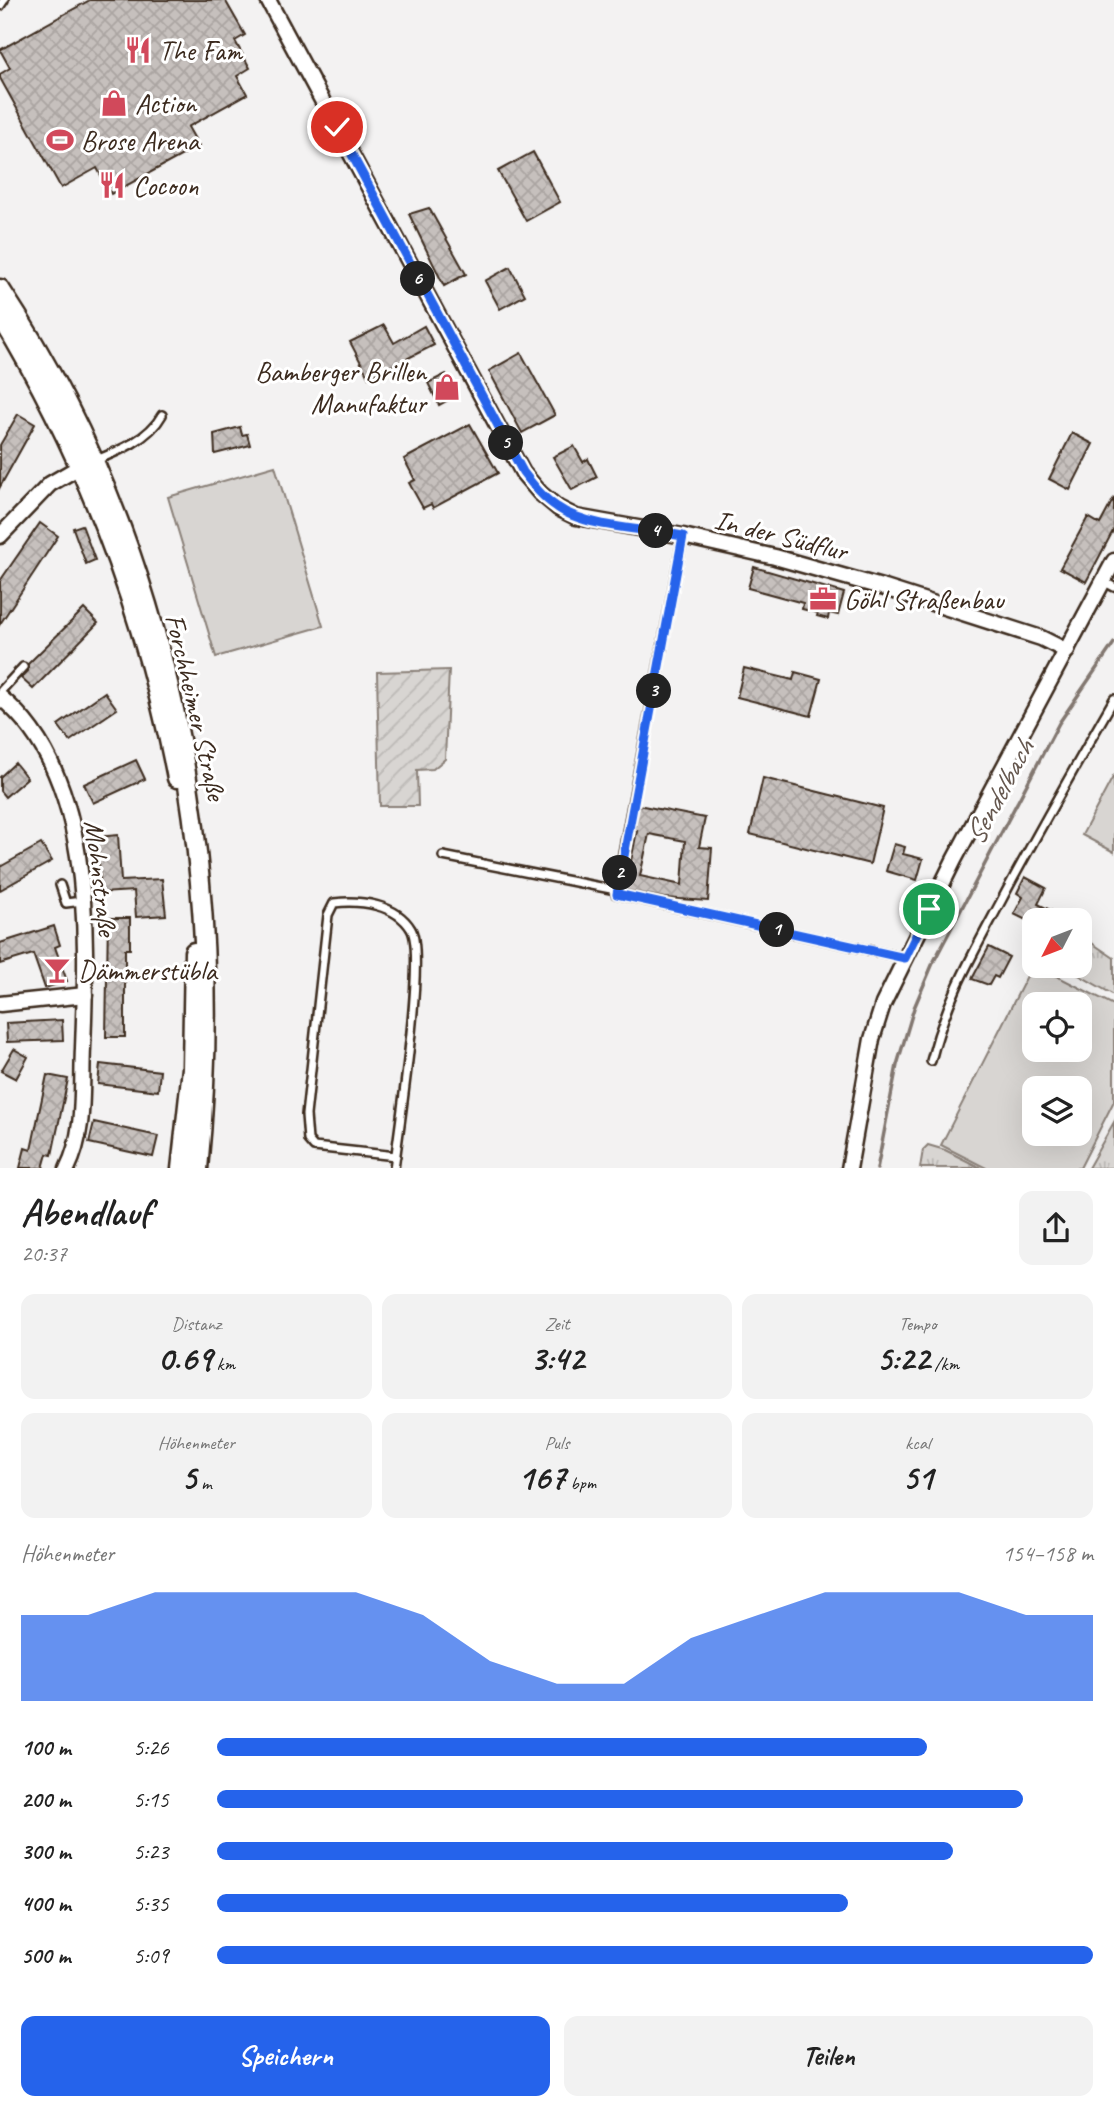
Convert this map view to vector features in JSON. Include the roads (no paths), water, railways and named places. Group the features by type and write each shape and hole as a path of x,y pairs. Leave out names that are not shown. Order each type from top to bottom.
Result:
{"street":[{"name":"In der Südflur","path":"268,0 523,472 558,508 576,517 683,536 885,588 1041,638 1067,651"},
{"name":"Forchheimer Straße","path":"0,289 50,374 86,463 128,589 163,713 180,796 191,901 194,981 192,1068 181,1168"},
{"name":"Forchheimer Straße","path":"0,315 86,463 126,543 153,627 174,706 191,794 202,887 207,1067 198,1168"},
{"path":"0,536 50,484 86,463"},
{"path":"849,1168 872,1039 883,1003 1067,651 1109,584 1114,561"},
{"name":"Mohnstraße","path":"0,695 27,723 44,748 57,776 69,814 82,901 85,995 82,1118 67,1168"},
{"path":"0,1004 85,995"}],"lane":[{"path":"0,6 4,0"},
{"path":"86,463 144,436 156,426 162,415"},
{"path":"683,536 617,894 905,958"},
{"path":"0,695 23,667"},
{"path":"930,1061 942,1015 958,982 1035,837 1114,699"},
{"path":"443,856 617,890"},
{"path":"60,885 66,903 82,901"},
{"path":"394,1168 396,1156 417,947 412,931 402,916 384,907 347,902 334,904 326,927 306,1115 308,1140 314,1147 396,1156"}],"waterway":[{"name":"Sendelbach","path":"877,1168 897,1065 914,1008 933,963 1059,723 1114,643"}],"place":[{"name":"The Fam","path":"138,50"},
{"name":"Action","path":"114,103"},
{"name":"Brose Arena","path":"60,140"},
{"name":"Cocoon","path":"112,185"},
{"name":"Bamberger Brillen Manufaktur","path":"447,387"},
{"name":"Göhl Straßenbau","path":"823,599"},
{"name":"Dämmerstübla","path":"57,970"}]}
